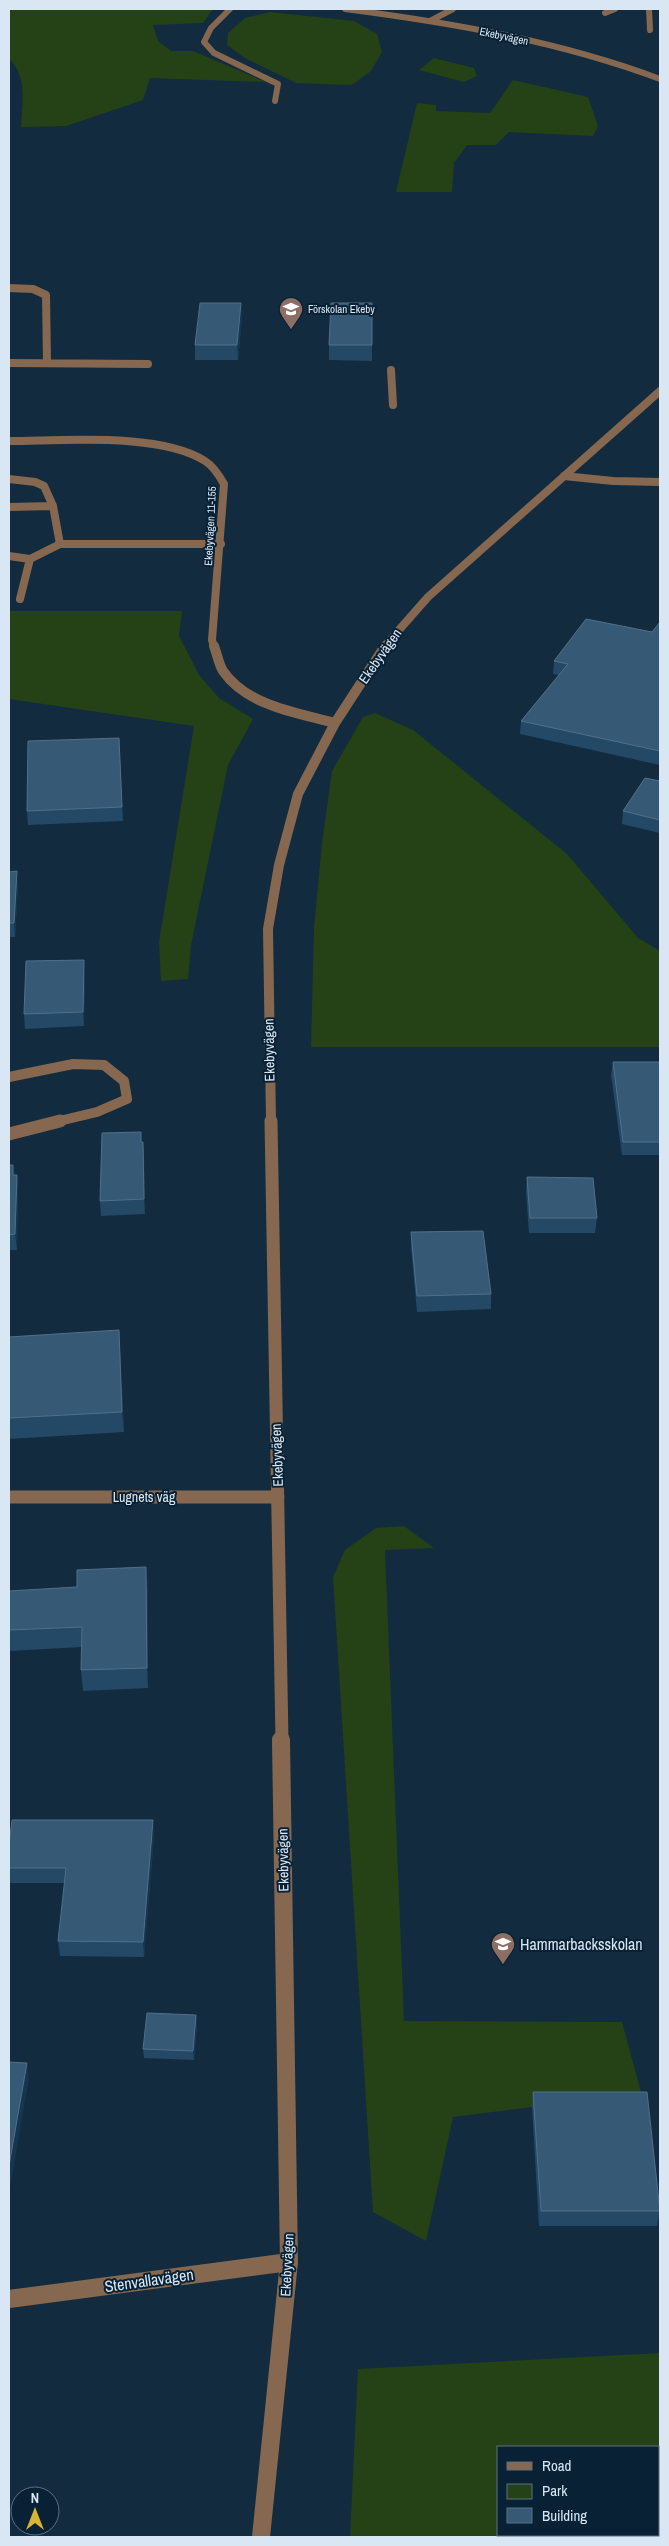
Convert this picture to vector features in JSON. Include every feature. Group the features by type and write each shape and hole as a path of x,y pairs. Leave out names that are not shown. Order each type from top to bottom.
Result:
{"street":[{"path":"230,9 212,28 204,42 214,53 278,84 275,101"},
{"name":"Ekebyvägen","path":"344,9 430,21 592,57 660,79"},
{"path":"430,21 453,9"},
{"path":"605,13 615,9"},
{"path":"649,9 650,30"},
{"path":"9,288 41,290 46,295 47,363"},
{"path":"9,363 148,364"},
{"path":"391,370 393,405"},
{"name":"Ekebyvägen","path":"261,2537 289,2262 268,929 279,865 298,794 335,723 390,639 428,596 660,391"},
{"name":"Ekebyvägen 11-155","path":"9,441 133,442 174,450 203,460 216,471 224,484 221,544 212,640 223,671 245,693 277,707 335,723"},
{"path":"564,476 614,481 660,482"},
{"path":"9,479 35,482 44,486 53,506 60,544"},
{"path":"9,508 53,506"},
{"path":"9,556 30,559 60,544 221,544"},
{"path":"20,599 30,559"},
{"path":"9,1077 73,1064 104,1065 124,1081 127,1099 97,1112 9,1134"},
{"name":"Lugnets väg","path":"9,1497 278,1497"},
{"name":"Stenvallavägen","path":"9,2299 289,2262"}],"green space":[{"path":"9,9 213,9 203,23 153,25 158,41 171,51 193,51 266,82 150,78 143,100 66,126 21,127 23,99 21,82 19,73 9,59"},
{"path":"270,12 354,21 377,34 382,52 371,71 352,85 296,83 245,58 227,45 228,33 245,18"},
{"path":"434,58 474,68 477,76 464,82 419,70"},
{"path":"513,80 588,97 598,126 593,136 509,132 496,145 467,145 454,163 452,192 396,192 417,103 436,105 436,111 490,113"},
{"path":"9,611 182,611 179,636 199,675 219,698 253,719 228,765 191,945 188,979 161,981 159,942 194,726 9,699"},
{"path":"375,713 413,730 567,854 638,938 660,951 660,1047 311,1047 314,928 322,843 332,771 363,717"},
{"path":"404,1526 434,1548 385,1550 404,2021 622,2022 645,2107 532,2107 453,2117 426,2241 373,2212 333,1577 345,1550 376,1528"},
{"path":"660,2353 660,2537 350,2537 358,2369"}],"building":[{"path":"200,303 241,303 237,345 195,345"},
{"path":"331,303 372,303 372,345 329,345"},
{"path":"586,619 652,632 660,622 660,751 521,721 568,664 554,661"},
{"path":"119,738 122,807 27,811 28,741"},
{"path":"645,778 660,781 660,820 623,811"},
{"path":"17,871 14,923 9,923 9,872"},
{"path":"84,960 83,1012 24,1014 26,961"},
{"path":"613,1062 659,1062 660,1142 623,1142"},
{"path":"141,1132 141,1142 143,1142 144,1199 100,1201 102,1133"},
{"path":"9,1165 13,1165 13,1175 17,1175 15,1234 9,1235"},
{"path":"527,1177 593,1178 597,1218 530,1218"},
{"path":"483,1231 491,1294 417,1296 411,1232"},
{"path":"119,1330 122,1412 9,1418 9,1337"},
{"path":"146,1567 147,1668 81,1670 82,1627 9,1630 9,1591 77,1587 77,1570"},
{"path":"12,1820 153,1820 143,1942 58,1941 66,1868 9,1868"},
{"path":"147,2013 196,2015 193,2051 143,2049"},
{"path":"9,2062 27,2063 9,2166"},
{"path":"533,2092 647,2092 660,2211 541,2211"}],"place":[{"name":"Förskolan Ekeby","path":"291,330"},
{"name":"Hammarbacksskolan","path":"503,1965"}]}
